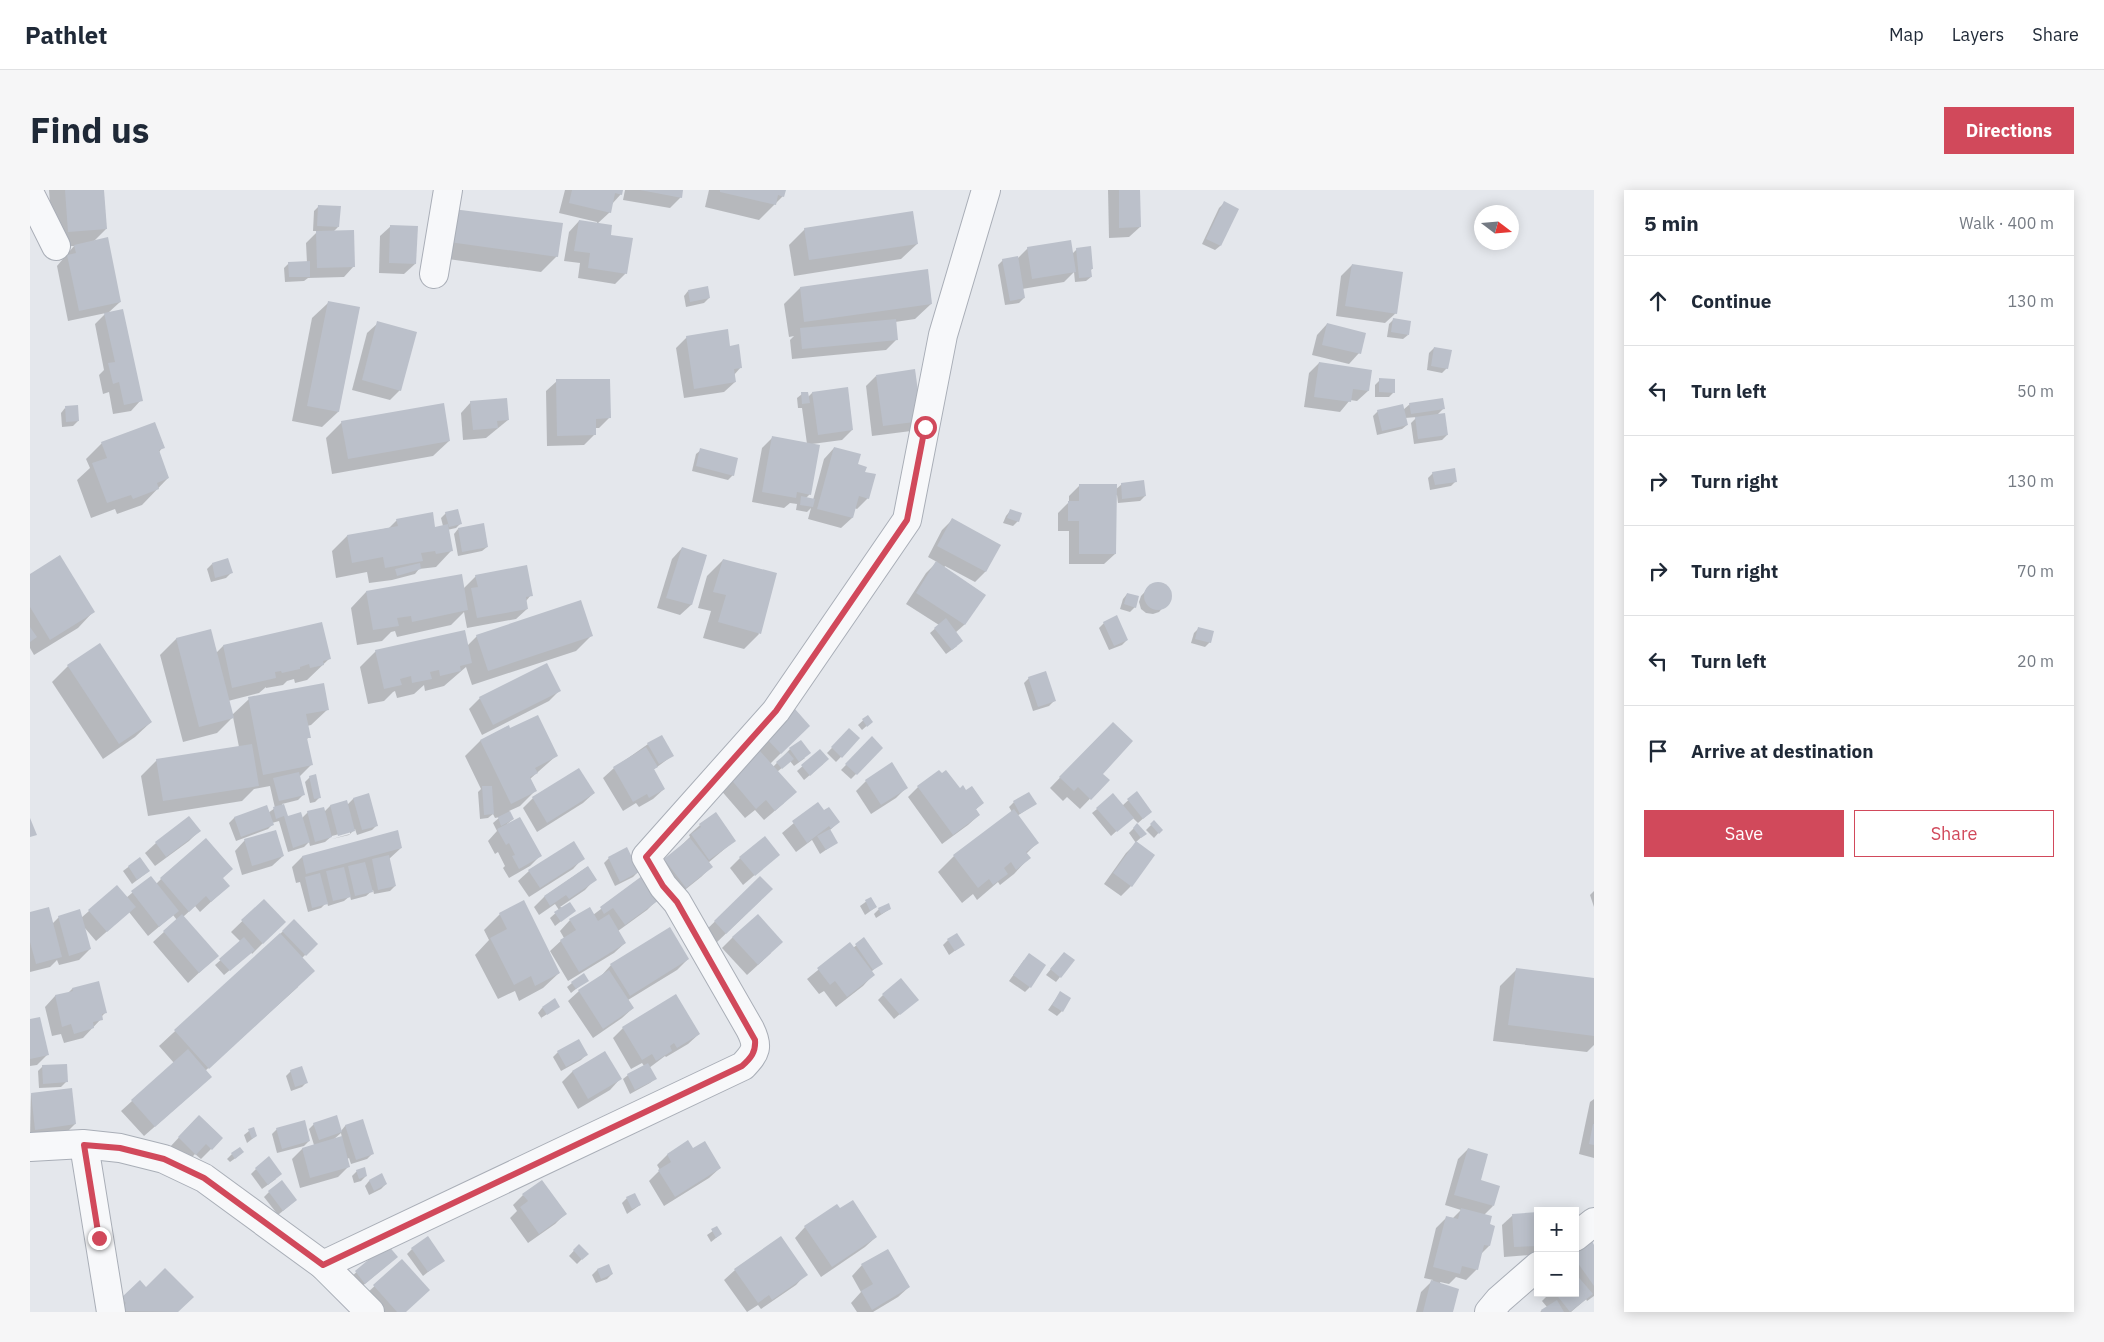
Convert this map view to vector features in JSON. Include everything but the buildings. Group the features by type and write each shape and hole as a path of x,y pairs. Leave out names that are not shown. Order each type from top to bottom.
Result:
{"street":[{"path":"434,274 448,190"},
{"path":"323,1265 742,1066 751,1057 756,1048 750,1029 677,902 663,886 646,857 776,711 907,520 944,335 986,190"},
{"path":"30,194 56,246"},
{"path":"84,1145 110,1312"},
{"path":"30,1147 84,1145 120,1148 164,1159 204,1178 323,1265 370,1312"},
{"path":"1579,1234 1594,1222"},
{"path":"1490,1312 1499,1300 1534,1269"}],"route":[{"path":"99,1238 84,1145 120,1148 164,1159 204,1178 323,1265 742,1066 751,1057 756,1048 750,1029 677,902 663,886 646,857 776,711 907,520 925,427"}]}
